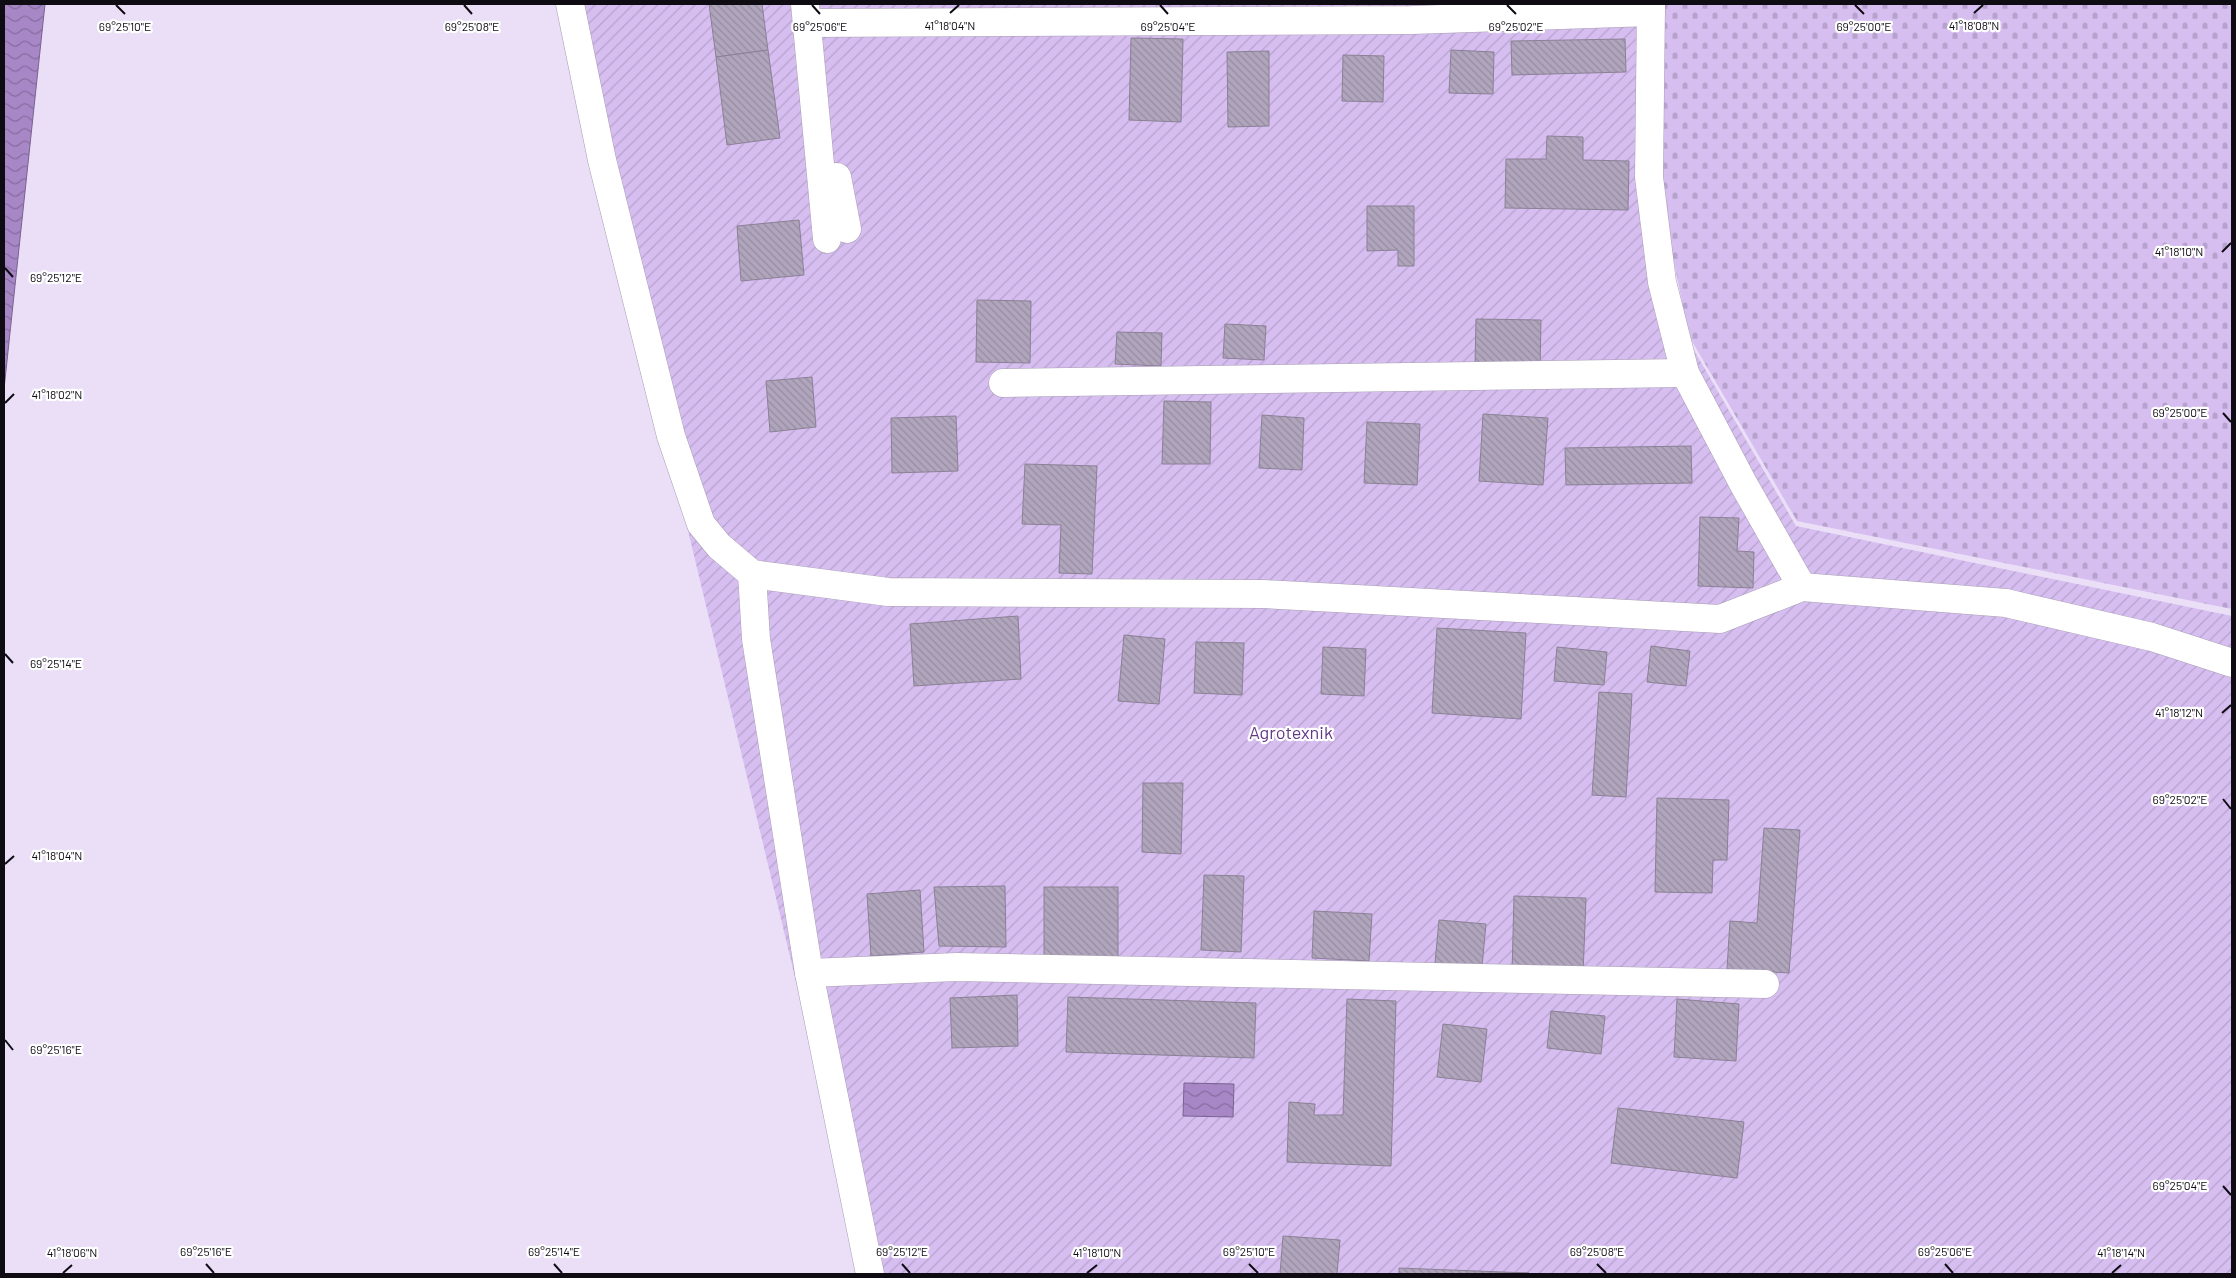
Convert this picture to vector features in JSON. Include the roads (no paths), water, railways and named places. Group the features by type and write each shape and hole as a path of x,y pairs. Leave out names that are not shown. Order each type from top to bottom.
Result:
{"street":[{"path":"570,4 602,160 671,436 684,480 701,524 719,546 752,574 888,592 1263,594 1720,619 1802,587 2006,603 2152,637 2232,663"},
{"path":"837,234 806,13 1412,20 1651,8 1649,177 1662,282 1685,373 1744,485 1802,587"},
{"path":"1003,383 1685,373"},
{"path":"752,574 756,639 809,973 870,1274"},
{"path":"809,973 958,967 1765,984"}],"water":[{"path":"4,4 45,4 4,389"},
{"path":"1184,1083 1234,1084 1233,1117 1183,1116"}],"park label":[{"name":"Agrotexnik","path":"1291,732"}]}
